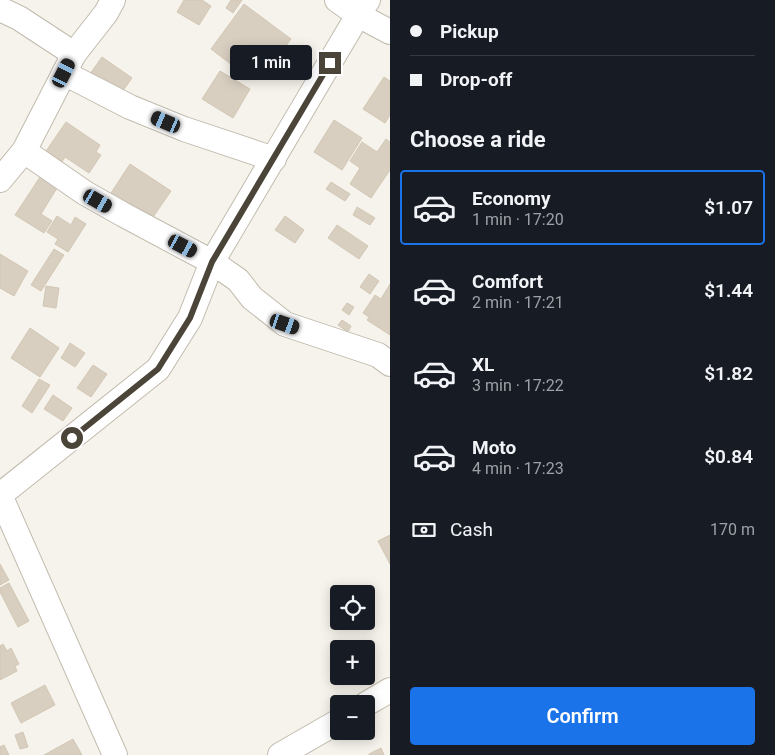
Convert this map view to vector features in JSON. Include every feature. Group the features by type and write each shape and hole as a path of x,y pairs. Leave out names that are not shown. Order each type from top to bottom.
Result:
{"street":[{"path":"0,180 24,151 69,64 106,13 113,0"},
{"path":"338,0 363,7 390,32"},
{"path":"115,755 0,495 158,369 190,318 212,262 363,7"},
{"path":"0,9 18,18 69,64 130,107 184,129 274,159"},
{"path":"24,151 93,198 212,262 238,280 252,298 285,324 378,355 390,364"},
{"path":"375,699 390,690"},
{"path":"280,755 330,726"}],"building":[{"path":"184,0 202,0 211,6 199,25 177,12"},
{"path":"231,0 242,0 233,13 226,8"},
{"path":"244,4 291,39 275,60 254,44 236,68 211,49"},
{"path":"102,57 132,78 117,99 87,78"},
{"path":"220,71 250,89 233,118 202,99"},
{"path":"384,77 390,81 390,115 385,123 363,109"},
{"path":"334,120 362,138 342,170 314,152"},
{"path":"66,122 100,145 96,152 101,155 89,173 65,157 58,168 42,157"},
{"path":"386,139 390,142 390,170 371,198 350,184 360,168 350,161 362,142 377,152"},
{"path":"130,164 171,191 149,223 109,196"},
{"path":"40,177 57,188 41,214 52,221 44,233 15,215"},
{"path":"331,182 350,194 345,201 326,189"},
{"path":"357,207 375,218 370,225 353,215"},
{"path":"57,216 71,225 75,217 86,224 68,252 55,244 58,239 47,232"},
{"path":"285,216 304,230 295,243 275,230"},
{"path":"337,225 368,246 359,259 328,238"},
{"path":"54,249 64,255 41,291 31,285"},
{"path":"0,254 28,271 14,296 0,288"},
{"path":"369,274 379,281 370,294 360,287"},
{"path":"390,284 390,335 367,320 369,317 363,313 375,295 381,299"},
{"path":"46,286 59,288 56,308 43,306"},
{"path":"347,303 354,307 349,315 342,310"},
{"path":"342,320 351,326 348,332 338,325"},
{"path":"30,328 59,348 40,377 11,358"},
{"path":"70,343 85,353 75,367 61,358"},
{"path":"93,365 107,374 91,397 77,388"},
{"path":"39,379 50,385 32,413 22,406"},
{"path":"53,395 72,408 63,421 44,409"},
{"path":"390,535 390,564 378,541"},
{"path":"0,564 9,580 0,585"},
{"path":"9,583 29,621 18,627 0,592 0,588"},
{"path":"3,644 7,651 11,648 19,664 15,666 17,671 0,680 0,646"},
{"path":"45,685 55,705 21,723 11,703"},
{"path":"23,732 28,747 20,749 15,735"},
{"path":"73,739 82,755 44,755"},
{"path":"4,745 9,755 0,755 0,747"},
{"path":"381,748 384,755 369,755 369,754"}],"route":[{"path":"72,438 158,369 190,318 212,262 330,63"}]}
